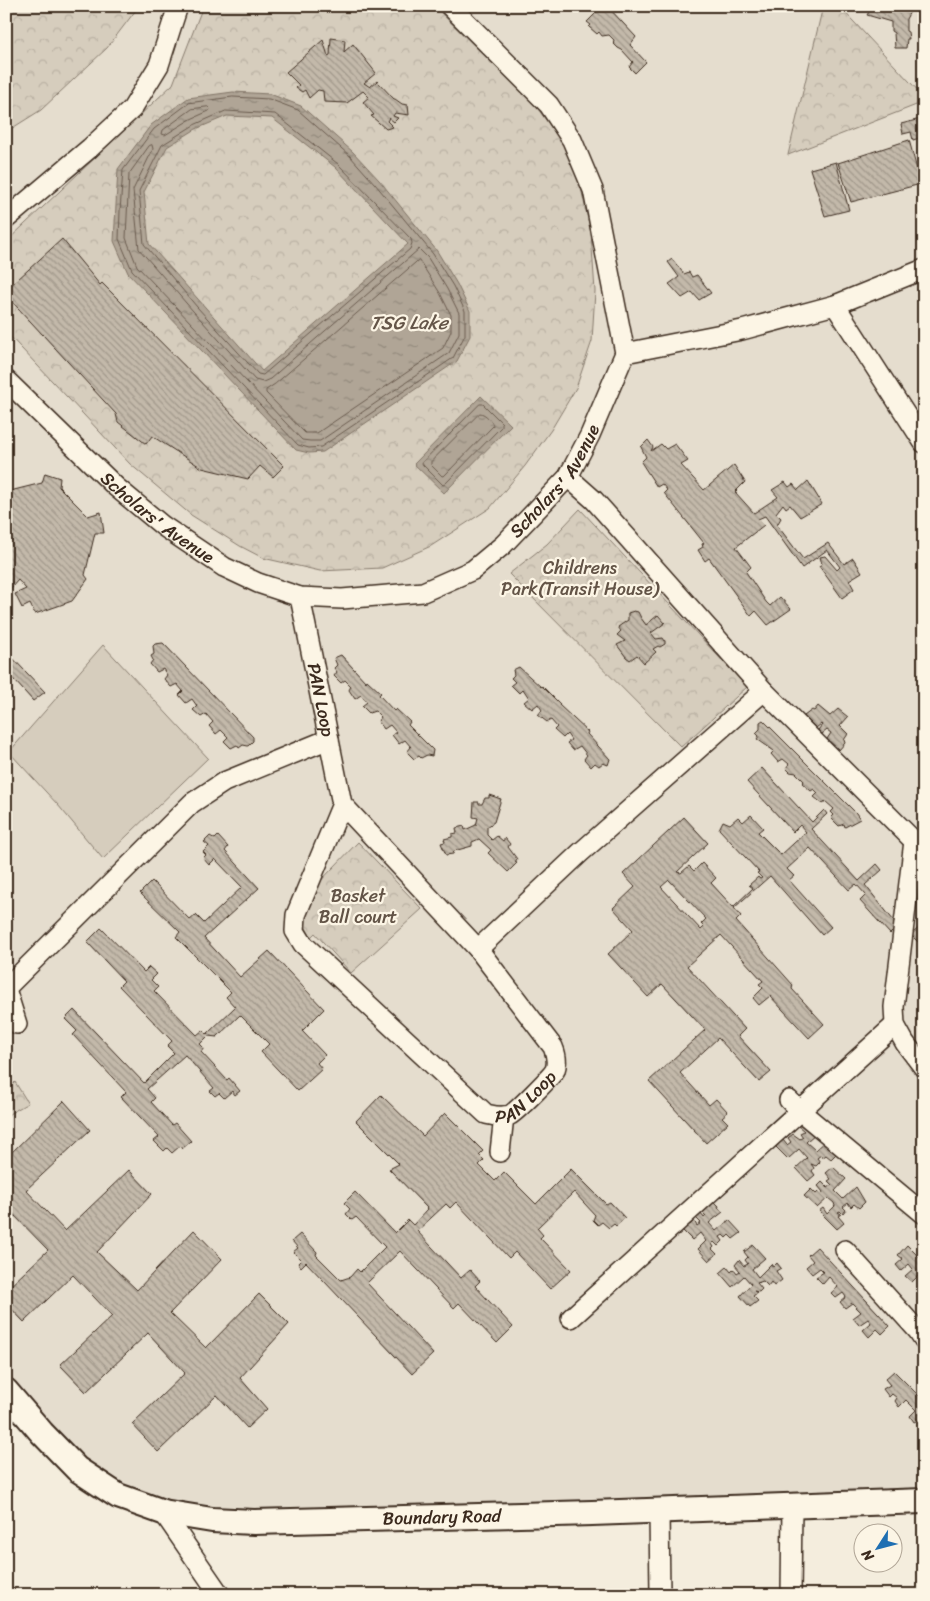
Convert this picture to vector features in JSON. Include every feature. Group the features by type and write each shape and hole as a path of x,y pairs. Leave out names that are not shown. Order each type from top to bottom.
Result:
{"main road":[{"name":"Boundary Road","path":"6,1391 42,1433 77,1469 118,1496 163,1512 212,1520 254,1522 659,1511 924,1501"}],"street":[{"path":"6,219 90,148 132,109 143,94 159,65 178,6"},
{"path":"450,6 549,105 572,140 593,190 625,353 742,330 835,305 924,269"},
{"path":"835,305 924,443"},
{"name":"Scholars' Avenue","path":"6,380 116,487 163,526 224,567 258,583 300,597 342,599 423,592 473,570 503,545 568,477 590,435 625,353"},
{"path":"568,477 594,500 764,691 919,845 894,1007 895,1025 905,1043 924,1068"},
{"name":"PAN Loop","path":"300,597 342,804 478,949 553,1046 557,1057 555,1069 549,1078 511,1115 499,1117 486,1114 303,944 295,931 296,914 342,804"},
{"path":"478,949 580,853 764,691"},
{"path":"17,1024 6,988 192,803 224,782 329,739"},
{"path":"571,1318 795,1106 895,1025"},
{"path":"795,1106 924,1214"},
{"path":"500,1152 504,1116"},
{"path":"845,1250 924,1340"},
{"path":"792,1506 792,1595"},
{"path":"659,1511 660,1595"},
{"path":"163,1512 220,1595"}],"shaded area":[{"path":"6,6 924,6 924,1491 238,1516 153,1499 118,1486 80,1459 6,1377"}],"green space":[{"path":"11,6 139,6 107,48 41,110 6,132 6,10"},
{"path":"203,6 434,6 536,106 566,148 581,188 591,233 595,291 592,341 576,388 551,430 525,466 490,508 431,546 382,568 320,571 263,558 240,546 191,515 130,464 6,332 6,242 173,84"},
{"path":"823,6 839,6 924,97 924,102 788,155"},
{"name":"Childrens Park(Transit House)","path":"580,509 747,687 681,747 509,574 547,544"},
{"path":"103,645 208,758 103,859 58,805 9,752"},
{"name":"Basket Ball court","path":"358,842 422,909 351,973 315,933 311,937 301,919 309,893"},
{"path":"15,1082 28,1103 9,1114 6,1121 6,1091"}],"water":[{"name":"TSG Lake","path":"233,92 270,94 301,106 353,152 379,180 437,251 457,284 470,311 470,336 457,361 323,452 309,453 296,450 128,273 114,241 118,169 151,125 188,98","holes":["227,116 272,118 335,167 408,244 262,371 149,244 144,192 167,147 196,129"]},
{"path":"481,396 511,425 444,493 414,464"}],"building":[{"path":"863,6 913,6 906,19 906,31 908,32 909,39 907,39 906,48 895,48 891,22 867,15 870,10 862,8"},
{"path":"601,8 604,12 609,8 636,37 630,45 646,62 635,73 629,67 633,62 613,43 614,40 609,35 602,36 599,32 597,34 589,27 591,25 587,22"},
{"path":"331,38 345,40 344,52 353,44 376,73 364,83 370,87 377,81 394,99 408,105 409,115 395,113 393,116 398,118 394,122 389,118 387,121 393,127 386,129 371,116 374,115 363,102 369,97 363,91 347,103 324,102 323,91 318,90 309,98 305,90 302,92 296,88 299,85 286,72 323,40 328,56 330,55"},
{"path":"924,118 924,142 923,137 913,140 911,132 903,134 901,124"},
{"path":"909,140 921,184 851,202 838,163"},
{"path":"836,162 849,210 825,216 810,169"},
{"path":"62,239 100,285 102,283 284,466 273,477 260,466 248,479 202,468 152,436 146,444 118,422 116,414 6,295 6,290"},
{"path":"672,259 684,274 689,272 692,277 697,275 711,293 699,300 692,292 682,298 669,284 679,277 668,262"},
{"path":"648,440 653,447 651,451 661,444 666,449 675,444 688,461 681,465 704,490 734,465 745,482 735,492 754,513 778,497 772,490 785,482 789,487 793,484 798,490 808,481 822,504 800,517 790,505 786,508 783,504 776,513 781,518 777,525 803,559 828,543 844,564 853,558 862,572 849,580 854,589 842,598 819,566 822,564 820,557 825,556 837,570 840,567 827,550 802,568 765,516 758,519 764,525 736,547 751,567 746,572 766,602 770,606 780,597 791,609 768,625 756,611 751,616 709,558 705,561 698,550 703,547 702,544 704,543 664,493 667,490 662,484 657,487 641,462 646,457 641,447"},
{"path":"45,473 60,478 59,487 88,516 101,512 104,533 95,533 85,575 88,579 72,601 35,614 30,604 22,608 15,594 26,589 18,580 11,588 6,615 6,492 42,483"},
{"path":"638,612 646,625 658,615 665,623 651,633 656,639 663,638 665,644 653,649 656,652 644,663 637,655 630,660 617,645 625,641 617,635 621,631 618,627 628,620 628,613"},
{"path":"163,643 253,737 253,741 248,746 243,745 239,748 237,745 231,748 224,741 228,737 221,730 216,734 209,726 213,722 206,714 201,717 193,710 197,706 192,699 186,703 179,695 183,691 177,684 171,687 164,679 167,675 163,669 157,672 150,664 153,660 151,656 154,654 153,646"},
{"path":"6,651 45,692 33,701 6,671"},
{"path":"341,655 366,682 367,680 381,693 379,695 394,711 396,709 410,722 408,725 433,750 432,756 427,755 421,758 419,756 414,759 407,752 411,747 405,740 399,744 392,735 396,732 390,725 384,729 378,721 381,717 375,711 369,713 362,706 367,702 361,695 355,699 349,690 351,686 345,680 341,683 334,676 337,672 334,668 337,665 334,658"},
{"path":"519,667 542,686 588,732 587,734 610,759 608,765 603,763 599,766 595,763 591,767 584,759 587,755 580,746 573,750 567,743 571,740 567,734 563,738 554,730 557,727 551,720 547,722 538,715 542,710 538,704 532,709 524,702 529,698 523,689 519,693 511,685 515,682 511,678 514,675 513,670"},
{"path":"818,706 830,716 838,709 848,717 840,726 848,734 844,740 845,743 839,750 827,739 831,733 827,730 822,734 818,730 821,724 816,728 804,716 812,710 814,711"},
{"path":"763,720 860,819 845,827 844,824 839,826 831,818 834,815 831,812 834,809 825,801 823,804 814,797 818,793 814,789 811,791 802,783 804,781 796,773 790,772 786,768 789,764 783,759 778,762 771,754 774,751 757,739 759,736 756,733 760,729 760,722"},
{"path":"762,768 812,822 824,810 827,814 811,829 859,881 877,864 882,870 865,885 898,926 890,934 860,901 866,895 856,884 849,890 810,848 787,869 794,876 789,880 831,927 822,935 770,876 734,908 741,916 736,921 793,985 792,989 824,1024 809,1038 770,996 759,1005 753,998 763,988 759,984 763,981 721,935 687,966 745,1029 738,1036 771,1072 759,1082 718,1038 680,1073 709,1105 716,1099 728,1112 722,1117 728,1123 706,1143 649,1081 705,1030 662,984 648,997 608,954 633,930 613,908 635,887 623,874 684,817 708,843 677,872 681,873 689,866 694,871 702,863 716,878 711,883 733,907 753,888 749,885 758,877 762,878 757,873 759,872 719,829 723,821 730,824 738,817 743,822 751,815 763,828 758,832 781,855 806,832 800,825 793,832 747,782","holes":["669,880 706,919 701,924 704,927 701,930 661,887"]},
{"path":"489,795 501,799 494,822 487,827 487,835 492,840 497,836 503,841 505,838 510,844 508,847 517,859 515,862 517,863 508,872 488,853 491,850 479,839 472,842 472,846 446,855 441,843 445,842 444,839 452,837 452,834 457,833 456,828 464,826 465,830 476,825 478,818 473,817 474,802 482,804 485,798 489,798"},
{"path":"210,836 215,839 218,836 228,847 225,851 259,888 204,938 240,977 269,951 324,1009 302,1031 325,1055 317,1063 322,1069 298,1091 261,1052 269,1044 240,1015 217,1037 208,1036 200,1044 204,1048 201,1052 240,1091 235,1095 232,1091 224,1098 219,1093 215,1096 210,1091 214,1088 185,1055 147,1089 155,1098 151,1102 172,1125 175,1123 191,1141 182,1149 180,1146 172,1153 167,1148 164,1151 154,1141 159,1137 121,1097 126,1092 73,1035 77,1031 65,1019 74,1010 144,1083 174,1053 167,1046 172,1041 119,986 124,981 87,942 101,928 144,972 149,967 157,974 151,980 158,987 154,991 197,1035 203,1030 207,1034 235,1007 226,997 231,992 176,937 180,932 140,893 152,881 190,920 196,915 204,923 242,887 215,859 209,865 203,858 206,855 203,852 209,846 204,842"},
{"path":"924,923 924,948 911,935"},
{"path":"381,1095 423,1136 445,1113 483,1151 479,1155 484,1160 479,1165 495,1181 504,1172 536,1204 571,1169 606,1204 610,1202 625,1218 616,1226 614,1224 609,1228 602,1222 598,1225 593,1220 595,1215 574,1192 537,1228 543,1235 540,1238 571,1270 550,1289 515,1252 509,1258 456,1202 450,1208 446,1204 417,1231 461,1278 470,1270 480,1281 475,1286 513,1327 497,1343 459,1303 454,1308 400,1251 367,1283 433,1354 412,1374 306,1262 301,1267 298,1263 301,1260 293,1252 298,1248 292,1241 300,1234 317,1252 316,1255 341,1280 350,1277 357,1269 360,1272 385,1247 356,1217 352,1220 346,1214 350,1209 344,1203 355,1192 395,1233 408,1220 413,1225 428,1209 389,1169 399,1164 356,1121"},
{"path":"64,1101 90,1130 26,1190 65,1231 129,1170 152,1194 97,1252 137,1290 194,1230 222,1259 170,1313 206,1348 259,1294 289,1324 240,1378 267,1409 247,1428 217,1395 158,1452 132,1424 185,1373 148,1333 86,1392 60,1365 112,1316 73,1275 24,1322 6,1303 6,1290 48,1250 9,1210 6,1213 6,1158"},
{"path":"804,1119 817,1132 806,1142 815,1150 826,1140 837,1153 831,1159 826,1155 822,1158 821,1155 817,1158 820,1162 816,1166 811,1164 815,1175 808,1181 796,1168 807,1158 799,1149 788,1159 776,1147 783,1140 787,1145 791,1142 788,1138 793,1134 800,1139 803,1137 800,1133 804,1131 797,1125"},
{"path":"833,1167 846,1179 835,1191 843,1199 856,1187 865,1202 859,1208 854,1204 851,1207 848,1203 843,1207 846,1210 843,1214 840,1211 838,1212 841,1214 838,1216 844,1223 837,1229 819,1211 823,1208 827,1214 835,1206 834,1203 828,1198 817,1208 804,1196 811,1189 816,1194 819,1191 822,1194 823,1192 818,1186 822,1182 828,1188 832,1185 828,1181 831,1179 826,1173"},
{"path":"710,1198 723,1212 709,1223 716,1231 729,1220 741,1233 733,1239 729,1235 726,1238 723,1235 720,1237 723,1241 718,1246 714,1242 712,1249 717,1254 709,1261 698,1249 706,1241 700,1233 692,1240 678,1226 687,1221 690,1225 694,1221 697,1226 701,1223 696,1218 701,1214 704,1218 706,1216 703,1213 706,1210 701,1206"},
{"path":"753,1245 765,1258 752,1269 758,1277 771,1264 773,1267 777,1263 781,1268 776,1271 782,1280 774,1286 771,1282 768,1286 763,1281 757,1283 762,1289 759,1292 754,1291 757,1293 753,1296 758,1301 750,1307 740,1296 751,1284 744,1276 732,1287 720,1273 727,1267 731,1272 734,1269 737,1273 740,1271 735,1265 739,1260 744,1266 748,1264 745,1260 748,1257 744,1252"},
{"path":"907,1245 924,1262 924,1280 919,1275 912,1282 905,1276 913,1269 909,1264 901,1271 896,1265 903,1259 898,1255"},
{"path":"817,1247 890,1326 882,1334 877,1329 869,1337 863,1330 871,1323 868,1319 859,1325 853,1318 861,1312 852,1303 845,1308 840,1302 846,1297 843,1293 836,1298 831,1293 838,1287 829,1277 823,1284 816,1277 824,1272 820,1268 812,1274 806,1267 813,1261 808,1255"},
{"path":"894,1371 924,1401 924,1431 920,1427 922,1425 918,1420 914,1422 910,1416 916,1410 906,1400 899,1407 895,1401 897,1398 892,1394 889,1397 883,1389 890,1385 885,1379"}]}
